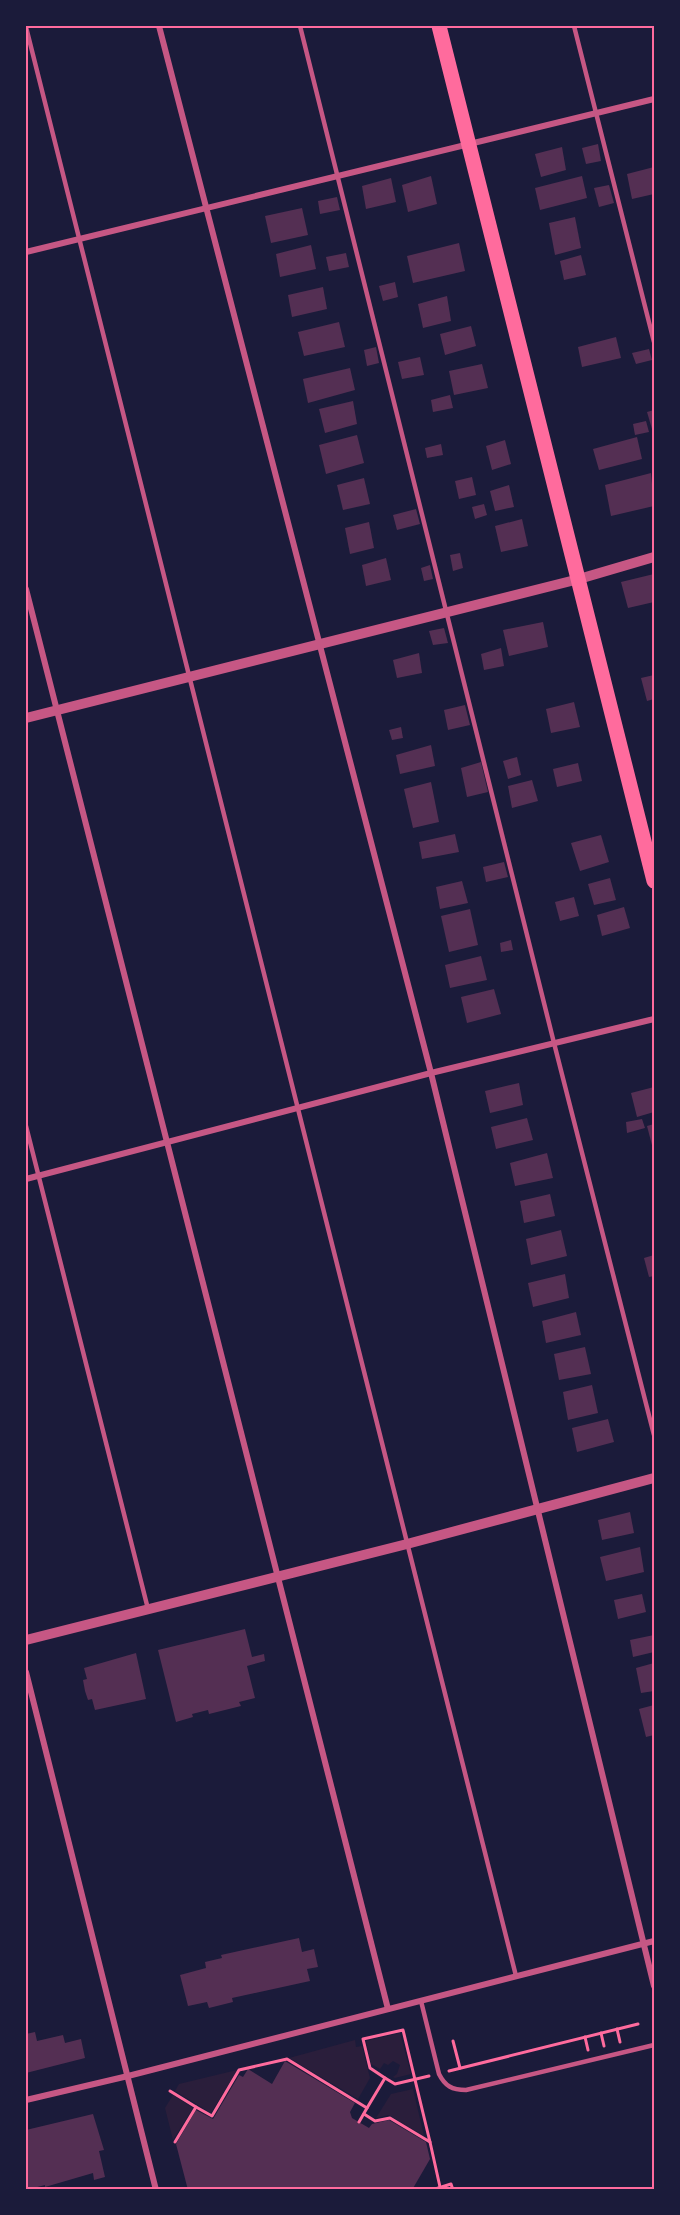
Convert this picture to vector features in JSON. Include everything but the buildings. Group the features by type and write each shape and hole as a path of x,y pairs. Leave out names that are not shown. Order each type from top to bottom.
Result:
{"main road":[{"path":"439,26 654,881"}],"street":[{"path":"159,26 431,1073 654,1986"},
{"path":"26,252 654,99"},
{"path":"26,718 579,579 654,557"},
{"path":"26,589 165,1143 388,2009"},
{"path":"26,1179 431,1073 654,1019"},
{"path":"26,1640 407,1544 654,1478"},
{"path":"26,1672 156,2190"},
{"path":"26,2100 654,1941"}],"lane":[{"path":"300,26 654,1435"},
{"path":"574,26 654,342"},
{"path":"26,27 516,1976"},
{"path":"26,1126 148,1609"},
{"path":"421,2001 439,2074 449,2087 457,2090 466,2091 654,2045"}],"path":[{"path":"440,2187 430,2142 415,2080 403,2030 363,2039 370,2068 395,2084 415,2080 638,2024"},
{"path":"453,2041 460,2068"},
{"path":"170,2091 212,2116 239,2070 287,2059 368,2108"},
{"path":"359,2122 385,2078"},
{"path":"175,2142 196,2107"},
{"path":"364,2114 375,2121 390,2118 430,2142"},
{"path":"432,2190 451,2184 453,2190"}],"shaded area":[{"path":"400,2033 411,2074 395,2078 393,2077 397,2074 400,2065 393,2061 388,2065 384,2063 380,2069 371,2064 366,2041"},
{"path":"355,2040 356,2047 362,2046 370,2078 358,2099 289,2058"},
{"path":"237,2070 211,2113 175,2091 179,2084"},
{"path":"413,2089 424,2136 389,2115 376,2118 391,2094"},
{"path":"173,2095 193,2108 173,2140 165,2108"}]}
